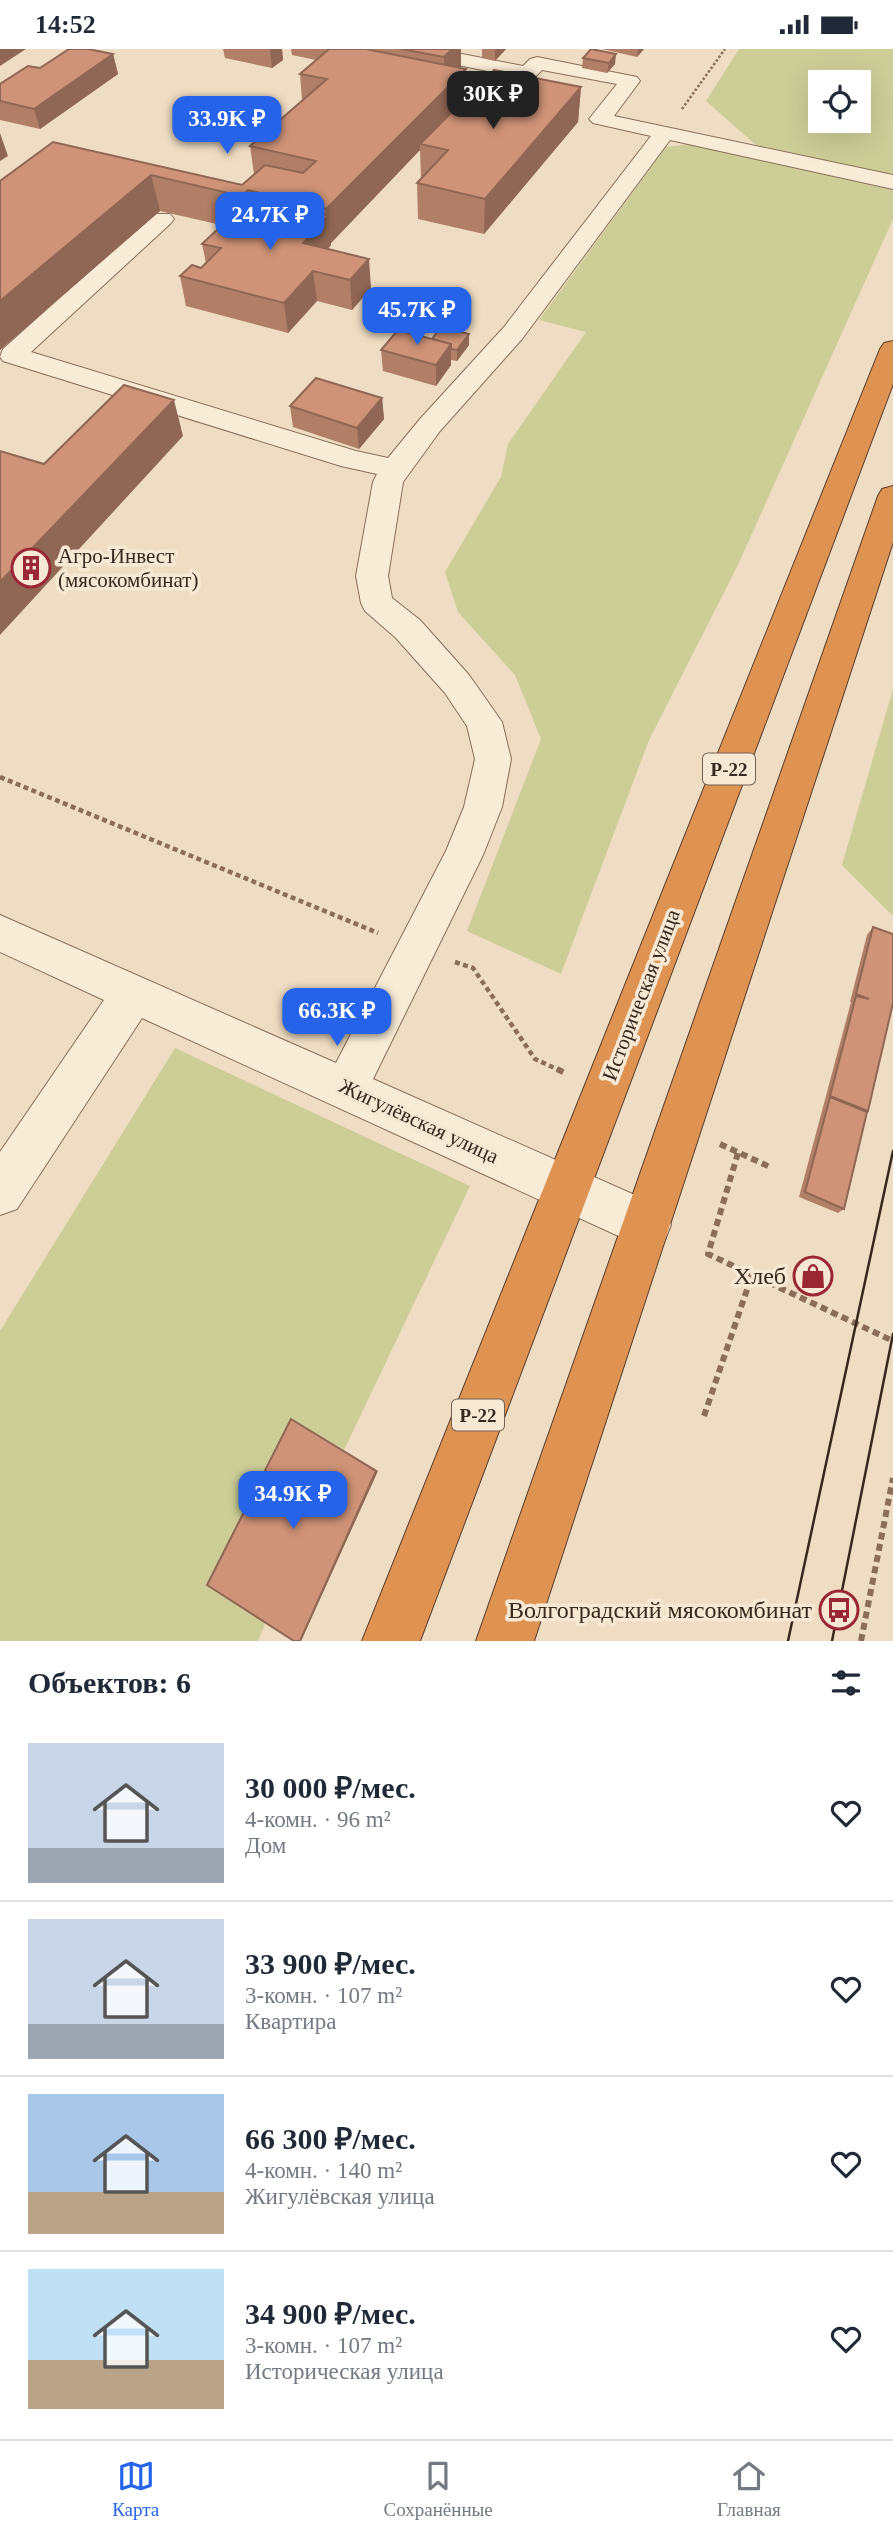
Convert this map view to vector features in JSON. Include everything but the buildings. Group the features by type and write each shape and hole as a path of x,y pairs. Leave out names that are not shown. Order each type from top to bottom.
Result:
{"highway":[{"name":"Историческая улица","path":"391,1641 893,349"},
{"path":"505,1641 893,496"}],"street":[{"path":"408,49 527,73 537,63 630,81 600,119 893,182"},
{"path":"346,1088 464,856 483,807 493,759 484,722 457,684 408,629 377,603 372,576 388,482 430,425 513,334 665,132"},
{"path":"6,360 162,219"},
{"path":"6,360 351,459 395,469"},
{"name":"Жигулёвская улица","path":"0,933 647,1225"},
{"path":"0,1192 134,993"}],"path":[{"path":"665,132 725,49"},
{"path":"0,777 416,949 473,968 535,1059"},
{"path":"738,1153 708,1254 893,1341"},
{"path":"704,1416 752,1275"},
{"path":"861,1641 893,1478"}],"green space":[{"path":"739,49 893,49 893,175 756,145 706,101"},
{"path":"691,144 893,190 893,219 738,565 649,740 561,974 467,931 541,739 515,675 458,612 445,572 501,477 508,444 586,332 539,320 666,147"},
{"path":"893,689 893,916 842,865"},
{"path":"175,1048 470,1186 344,1450 294,1421 267,1619 258,1641 0,1641 0,1331"}],"tram line":[{"path":"788,1641 893,1151"},
{"path":"832,1641 893,1334"}],"place":[{"name":"Агро-Инвест (мясокомбинат)","path":"31,568"},
{"name":"Хлеб","path":"813,1276"},
{"name":"Волгоградский мясокомбинат","path":"839,1610"}]}
